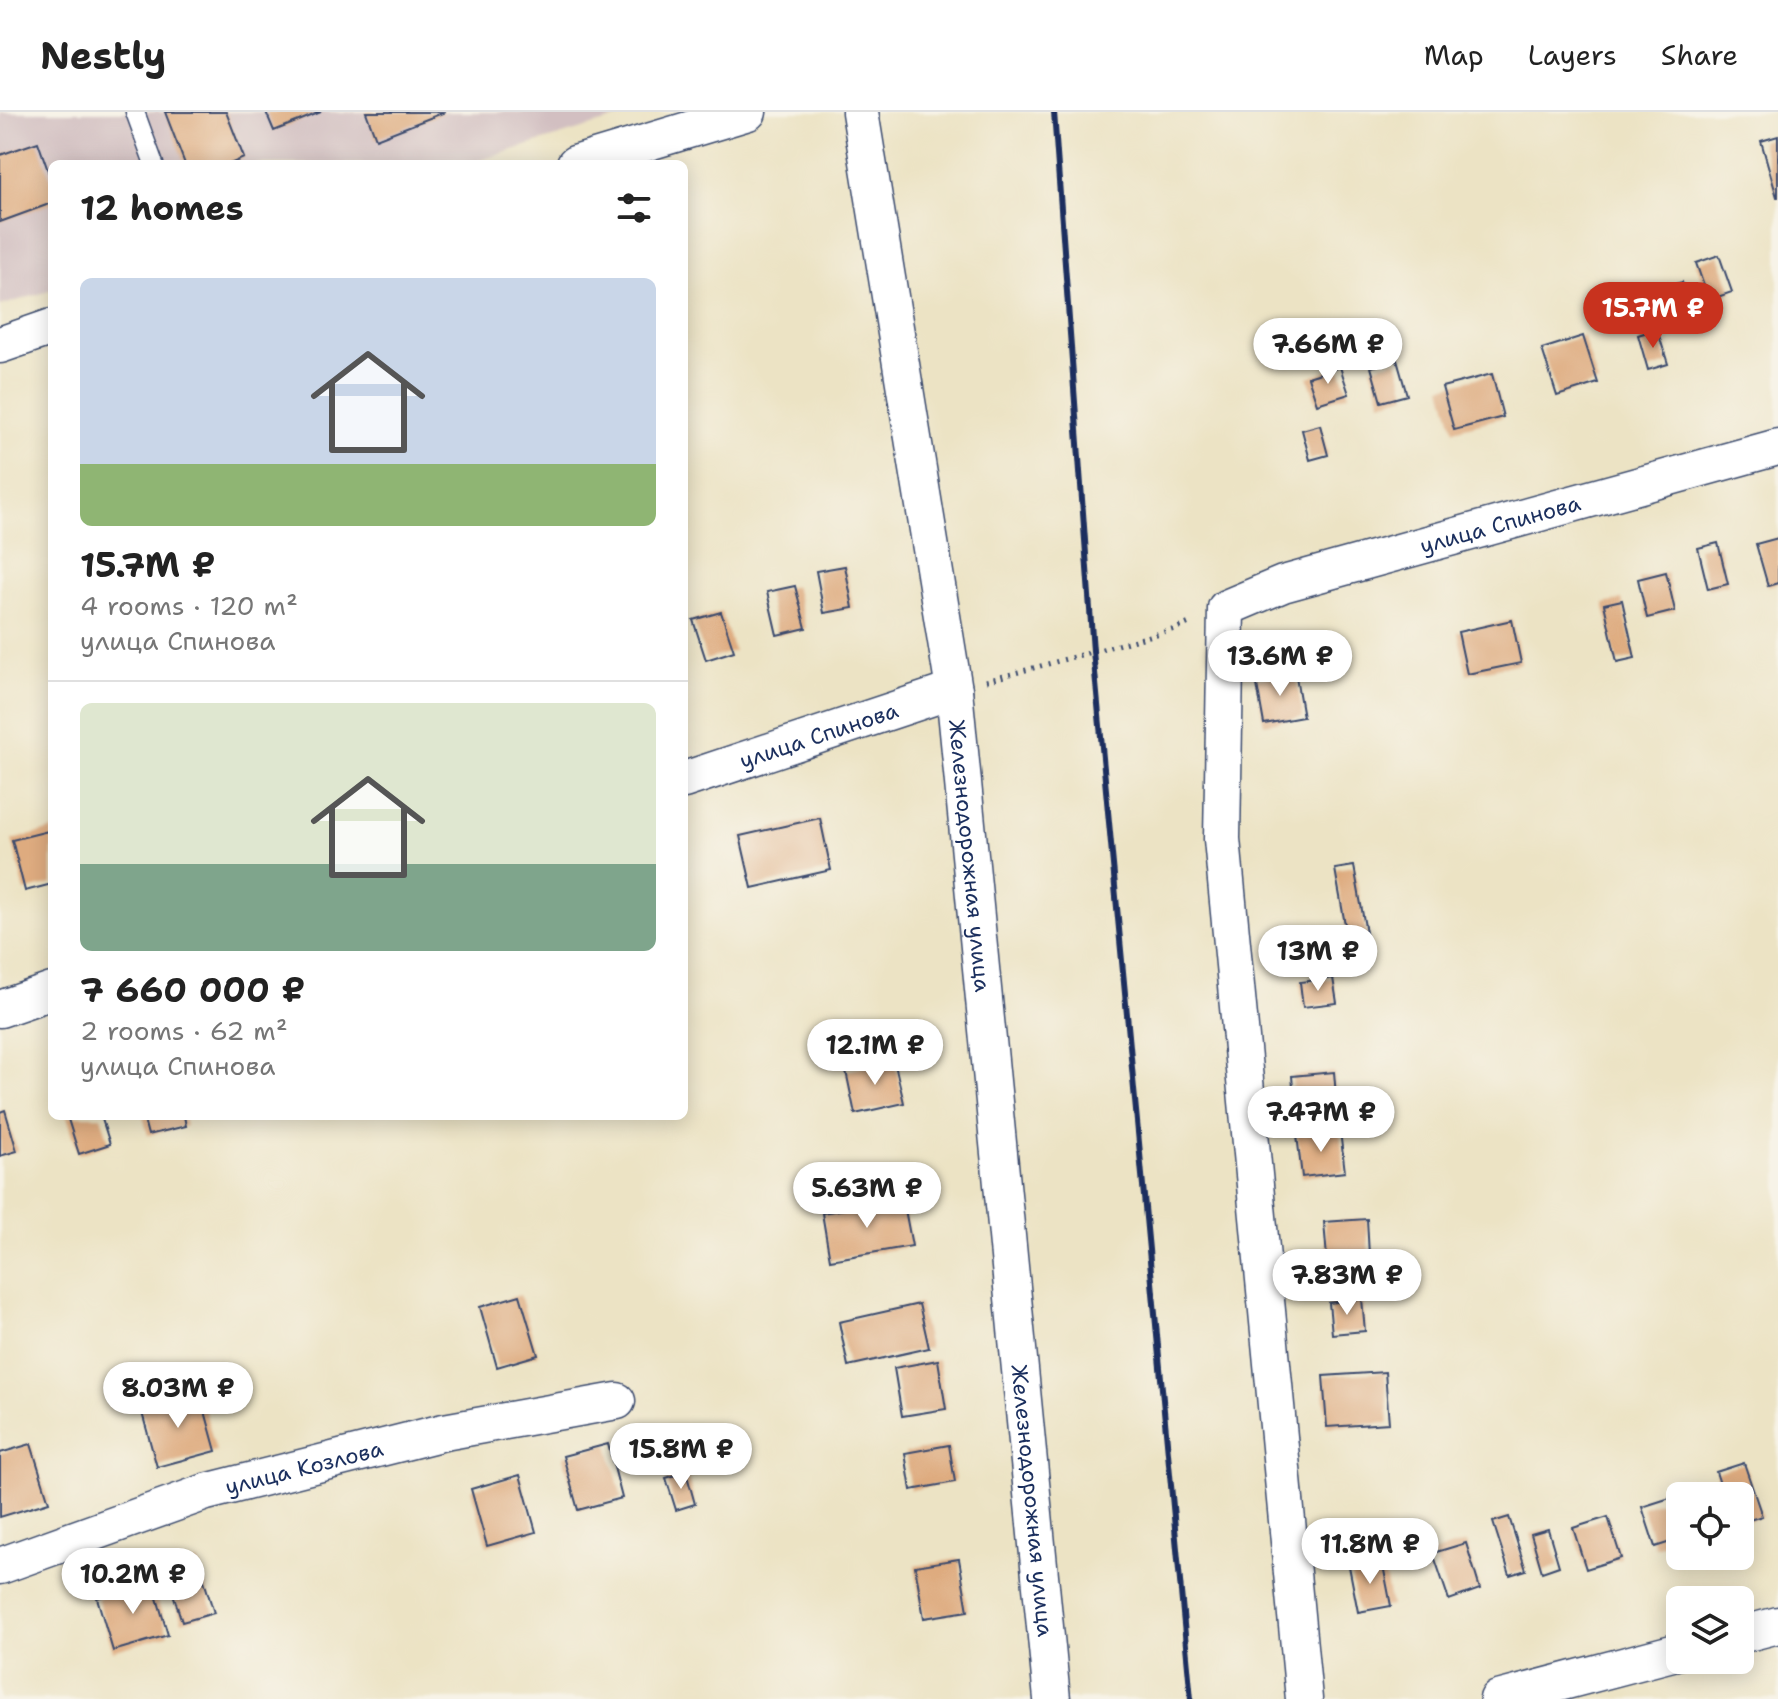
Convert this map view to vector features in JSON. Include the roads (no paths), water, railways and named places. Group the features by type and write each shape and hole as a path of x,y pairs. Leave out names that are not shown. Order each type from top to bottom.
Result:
{"street":[{"path":"588,160 748,112"},
{"name":"Железнодорожная улица","path":"860,112 954,690 1052,1699"},
{"path":"0,345 48,328"},
{"name":"улица Спинова","path":"1304,1699 1222,839 1226,608 1283,584 1778,447"},
{"name":"улица Спинова","path":"688,779 954,690"},
{"path":"0,1009 48,992"},
{"name":"улица Козлова","path":"0,1566 206,1492 444,1432 617,1401"},
{"path":"1754,1631 1778,1625"},
{"path":"1498,1699 1666,1655"}],"lane":[{"path":"135,112 153,160"}],"railway":[{"path":"1054,112 1093,651 1191,1699"}]}
